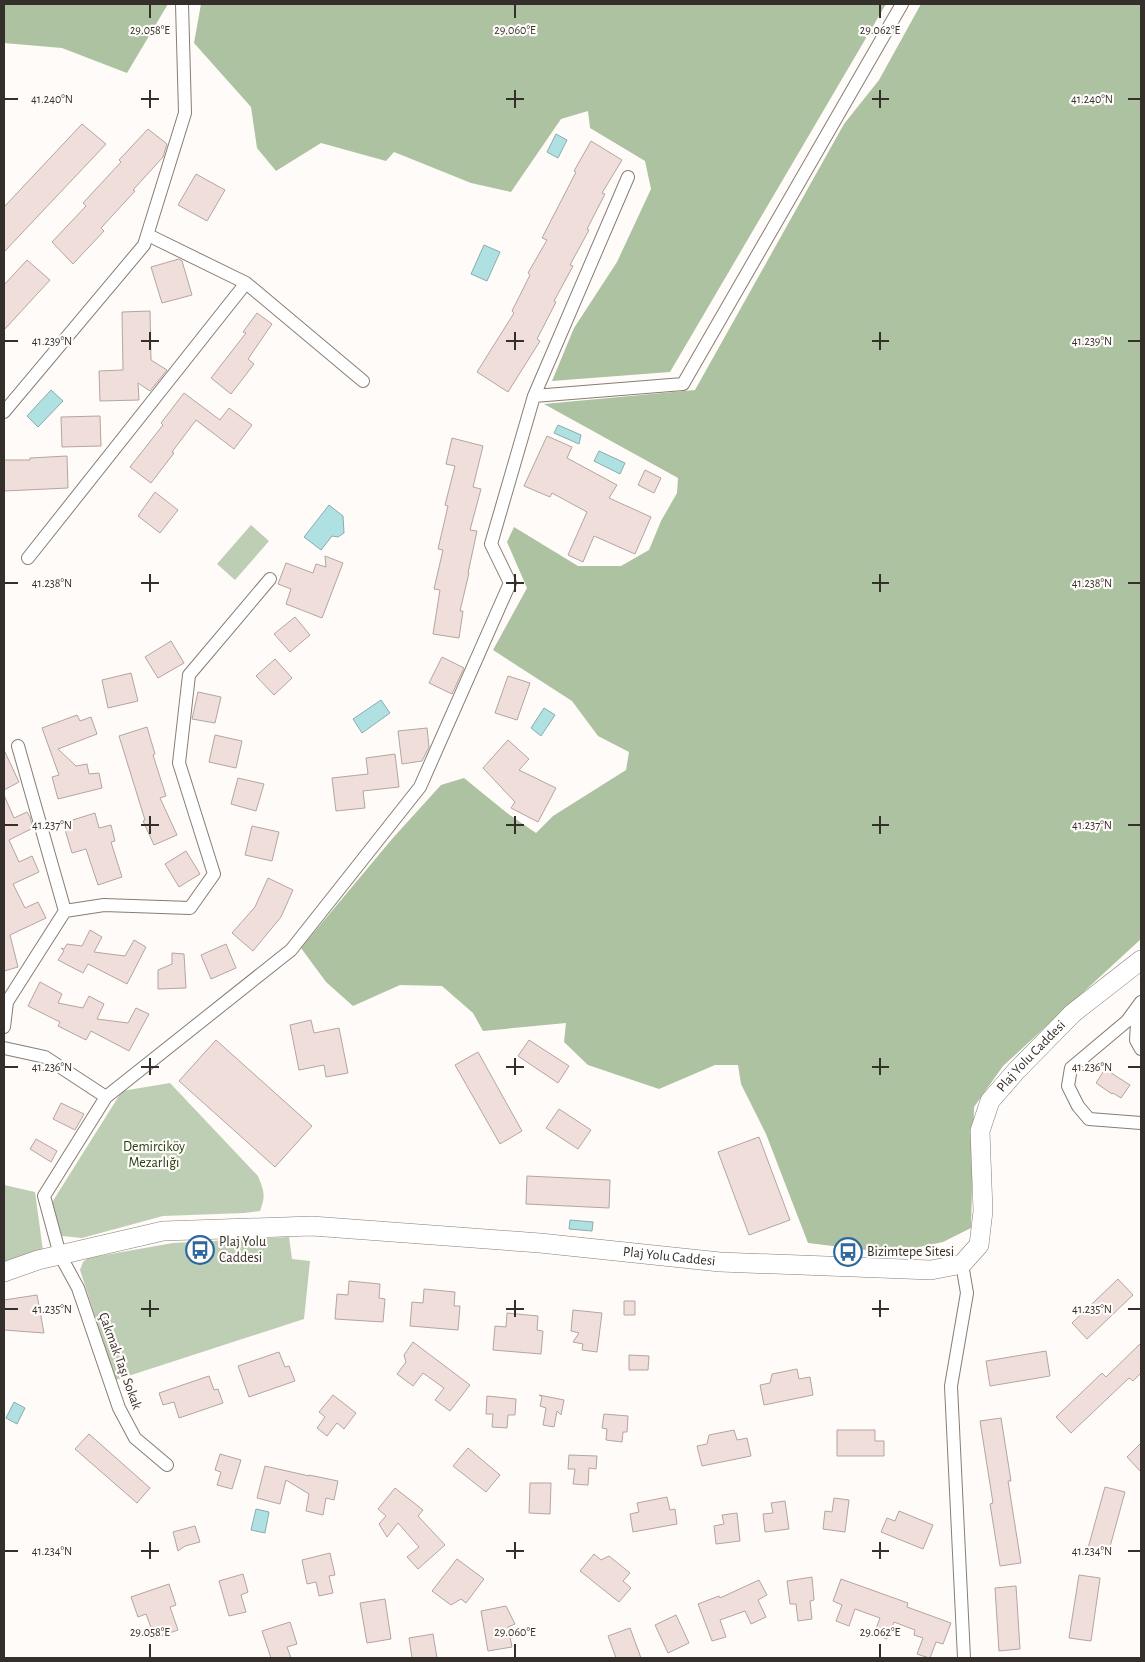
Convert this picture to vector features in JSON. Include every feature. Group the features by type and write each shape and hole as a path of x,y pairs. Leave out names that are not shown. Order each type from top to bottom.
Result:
{"street":[{"path":"4,412 144,245 185,113 182,4"},
{"path":"534,396 683,384 902,4"},
{"name":"Çakmak Taşı Sokak","path":"167,1465 135,1438 119,1408 78,1288 60,1255 44,1196 106,1097 291,950 420,787 510,583 491,544 534,396 628,177"},
{"path":"148,235 246,283 363,381"},
{"path":"28,558 246,283"},
{"path":"4,1027 5,1001 65,911 104,905 190,908 214,874 179,763 189,675 270,580"},
{"path":"18,746 65,911"},
{"name":"Plaj Yolu Caddesi","path":"4,1272 38,1260 164,1231 312,1226 540,1243 720,1262 931,1270 962,1264 979,1246 983,1211 980,1131 990,1101 1017,1070 1073,1013 1141,960"},
{"path":"1139,1005 1136,1040 1141,1049"},
{"path":"1139,1005 1127,1021 1071,1068 1068,1086 1078,1106 1089,1119 1141,1123"},
{"path":"4,1048 45,1057 106,1097"},
{"path":"962,1264 967,1293 952,1386 964,1658"}],"green space":[{"path":"4,4 168,4 127,73 62,48 4,43"},
{"path":"201,4 886,4 670,372 552,381 574,328 617,262 651,189 645,161 590,128 588,111 561,119 511,192 471,183 394,152 386,161 321,143 276,171 257,148 251,107 194,43"},
{"path":"921,4 1141,4 1141,939 1003,1066 974,1107 971,1228 943,1242 891,1253 808,1243 766,1134 741,1084 738,1065 715,1065 659,1089 588,1065 564,1042 566,1023 483,1031 473,1013 442,986 400,985 353,1006 326,982 301,948 392,839 441,785 464,778 507,813 536,833 553,816 626,770 629,752 598,736 572,701 493,650 527,588 507,542 514,527 578,566 621,566 649,550 661,521 677,493 678,478 544,404 695,390 844,124 879,80"},
{"path":"251,525 269,541 235,580 217,564"},
{"name":"Demirciköy Mezarlığı","path":"170,1083 258,1176 264,1193 260,1211 163,1216 82,1238 62,1236 51,1204 122,1091"},
{"path":"4,1185 35,1192 43,1251 4,1262"},
{"path":"289,1237 292,1259 310,1261 304,1319 116,1380 80,1270 83,1262 88,1258 173,1243"}],"water":[{"path":"556,134 567,140 558,158 547,152"},
{"path":"484,245 500,252 487,281 471,274"},
{"path":"51,390 63,401 38,427 27,416"},
{"path":"558,425 581,435 579,444 554,433"},
{"path":"599,451 625,463 620,474 594,461"},
{"path":"329,505 343,516 344,533 338,537 332,536 321,550 304,537"},
{"path":"381,700 390,713 362,733 353,719"},
{"path":"544,708 555,715 541,736 531,728"},
{"path":"570,1220 593,1222 592,1231 569,1229"},
{"path":"14,1402 25,1408 17,1424 6,1418"},
{"path":"256,1509 269,1512 265,1533 251,1530"}],"building":[{"path":"82,124 106,144 4,252 4,207"},
{"path":"148,129 167,144 163,157 101,228 104,231 73,264 52,242 86,206 83,203"},
{"path":"591,141 622,160 602,193 605,194 587,229 589,230 570,265 573,266 554,301 556,302 537,339 540,341 508,392 477,372 514,313 512,311 530,275 528,273 547,240 542,238 576,172 574,171"},
{"path":"196,174 225,190 207,221 178,205"},
{"path":"179,259 182,261 192,295 162,303 151,267"},
{"path":"27,260 50,280 4,330 4,285"},
{"path":"150,311 151,360 167,370 150,391 138,383 139,400 100,401 99,371 123,370 122,312"},
{"path":"257,313 272,324 248,359 254,364 231,394 211,378 246,333 243,332"},
{"path":"184,393 220,420 229,408 252,425 234,449 196,420 151,483 130,467 163,425 161,423"},
{"path":"100,416 101,446 62,447 61,417"},
{"path":"547,436 572,447 567,458 617,485 609,498 651,517 635,554 594,536 583,562 568,555 587,512 552,493 550,497 524,486"},
{"path":"452,438 483,446 473,487 481,489 470,530 477,531 460,611 463,611 459,638 433,634 440,590 434,589 443,550 438,549 448,506 445,505 455,466 446,464"},
{"path":"67,456 68,488 4,491 4,460 30,460 30,458"},
{"path":"645,470 661,478 654,493 638,485"},
{"path":"155,492 178,510 160,533 138,516"},
{"path":"325,556 343,563 322,618 286,604 291,589 278,584 286,563 313,573 316,564 326,567"},
{"path":"295,617 310,635 290,652 274,634"},
{"path":"171,641 184,663 158,678 145,657"},
{"path":"442,657 464,668 452,694 429,683"},
{"path":"275,659 292,678 274,695 256,676"},
{"path":"131,673 138,701 108,708 102,680"},
{"path":"508,676 530,683 517,720 495,713"},
{"path":"198,692 221,697 215,723 192,719"},
{"path":"77,715 80,721 91,717 97,734 58,749 76,766 87,764 89,774 99,773 102,788 58,799 52,777 59,775 42,728"},
{"path":"147,727 155,754 153,755 166,796 160,798 177,835 154,845 143,821 145,820 119,736"},
{"path":"427,728 429,747 422,761 402,764 398,731"},
{"path":"215,735 242,741 236,768 209,762"},
{"path":"508,740 529,759 519,770 556,788 538,822 511,808 515,802 483,768"},
{"path":"4,750 19,782 4,790"},
{"path":"395,754 399,787 363,791 365,808 336,811 332,778 368,774 366,758"},
{"path":"238,778 264,784 256,811 231,804"},
{"path":"4,795 14,818 27,812 30,817 33,828 9,840 19,862 32,856 39,872 13,884 25,908 38,902 46,918 10,935 18,967 4,971"},
{"path":"95,813 99,828 111,825 115,841 111,842 122,877 98,885 86,849 72,853 63,823"},
{"path":"252,826 279,832 272,861 245,855"},
{"path":"186,851 200,874 179,887 165,864"},
{"path":"268,878 293,890 281,917 253,951 232,933 255,907"},
{"path":"90,930 102,937 94,952 125,956 134,940 146,947 127,984 88,964 83,973 58,960 64,951 61,948 64,949 67,944 82,946"},
{"path":"226,944 236,968 211,979 201,955"},
{"path":"172,953 184,954 186,988 158,989 158,970 172,964"},
{"path":"40,982 62,994 58,1003 83,1008 89,996 104,1004 97,1019 128,1023 136,1008 149,1014 129,1051 91,1031 86,1040 58,1026 60,1022 28,1006"},
{"path":"311,1020 314,1033 339,1028 348,1073 326,1077 324,1065 299,1070 290,1025"},
{"path":"216,1040 312,1126 275,1167 179,1081"},
{"path":"529,1040 569,1066 558,1083 518,1056"},
{"path":"478,1052 522,1131 500,1144 455,1065"},
{"path":"1105,1069 1130,1085 1121,1098 1096,1083"},
{"path":"61,1103 84,1114 75,1130 53,1119"},
{"path":"559,1109 591,1130 578,1149 546,1128"},
{"path":"759,1137 790,1220 749,1235 718,1152"},
{"path":"36,1139 57,1151 51,1162 30,1149"},
{"path":"527,1176 610,1180 609,1208 526,1204"},
{"path":"1118,1279 1133,1295 1087,1339 1072,1323"},
{"path":"349,1281 380,1284 379,1298 385,1299 383,1322 335,1319 337,1294 348,1295"},
{"path":"424,1289 455,1292 454,1306 460,1306 458,1330 410,1326 412,1302 423,1303"},
{"path":"37,1295 44,1333 4,1330 4,1300"},
{"path":"624,1301 635,1301 635,1315 624,1315"},
{"path":"573,1310 602,1313 597,1352 582,1350 583,1344 573,1342 579,1333 571,1331"},
{"path":"507,1313 538,1316 537,1330 543,1331 541,1354 493,1350 495,1326 506,1327"},
{"path":"413,1342 470,1385 450,1411 435,1400 444,1388 423,1373 413,1386 397,1374 406,1362 404,1355"},
{"path":"1141,1343 1141,1373 1133,1381 1129,1378 1071,1433 1056,1417 1102,1373 1106,1377"},
{"path":"1046,1351 1050,1376 990,1386 986,1361"},
{"path":"279,1352 285,1367 289,1366 295,1381 249,1397 238,1366"},
{"path":"629,1355 649,1356 648,1370 629,1370"},
{"path":"797,1369 799,1379 810,1377 813,1395 764,1405 760,1385 770,1383 772,1374"},
{"path":"209,1376 214,1390 218,1389 223,1403 179,1418 174,1402 163,1405 159,1393"},
{"path":"333,1395 356,1413 344,1429 337,1423 327,1436 317,1428 325,1417 319,1412"},
{"path":"539,1395 564,1400 561,1415 557,1411 554,1427 543,1425 546,1408 540,1406 542,1397"},
{"path":"487,1396 516,1399 515,1415 508,1415 507,1428 492,1427 493,1414 486,1414"},
{"path":"604,1414 628,1416 627,1432 623,1432 622,1442 606,1440 607,1429 602,1428"},
{"path":"1001,1418 1011,1481 1008,1481 1021,1563 1000,1566 990,1504 993,1503 980,1421"},
{"path":"734,1430 737,1440 747,1438 751,1456 702,1466 697,1446 707,1444 709,1435"},
{"path":"837,1430 875,1430 875,1441 884,1441 884,1456 837,1456"},
{"path":"89,1434 150,1488 137,1503 75,1449"},
{"path":"1141,1443 1141,1472 1127,1457"},
{"path":"468,1448 500,1475 486,1492 453,1466"},
{"path":"220,1454 241,1460 232,1489 217,1485 221,1472 215,1470"},
{"path":"569,1455 597,1456 596,1469 589,1468 588,1485 573,1484 575,1469 568,1469"},
{"path":"265,1466 338,1481 334,1500 326,1498 323,1515 306,1511 309,1494 286,1480 280,1504 257,1498"},
{"path":"530,1483 551,1483 550,1514 529,1513"},
{"path":"1105,1487 1125,1492 1108,1554 1088,1548"},
{"path":"395,1488 423,1510 418,1516 445,1545 418,1569 407,1557 419,1547 398,1523 387,1537 379,1524 386,1516 378,1509"},
{"path":"667,1497 670,1510 675,1509 677,1524 633,1532 630,1514 639,1512 637,1503"},
{"path":"834,1498 849,1500 845,1532 823,1529 825,1511 832,1512"},
{"path":"785,1501 789,1529 765,1532 763,1514 773,1513 771,1503"},
{"path":"899,1511 933,1525 923,1549 881,1532 887,1518 895,1521"},
{"path":"737,1513 740,1541 716,1544 714,1526 724,1524 722,1515"},
{"path":"195,1526 200,1542 185,1546 178,1551 173,1532"},
{"path":"330,1553 335,1575 329,1576 333,1593 319,1596 316,1582 307,1584 302,1560"},
{"path":"594,1554 601,1560 609,1556 630,1573 623,1581 631,1588 619,1602 580,1571"},
{"path":"457,1559 484,1579 466,1603 461,1599 451,1605 432,1591"},
{"path":"243,1574 248,1592 241,1595 246,1612 229,1616 219,1581"},
{"path":"1079,1575 1100,1578 1091,1641 1069,1638"},
{"path":"812,1577 814,1600 810,1601 812,1619 798,1621 796,1604 790,1604 787,1581"},
{"path":"841,1579 908,1603 907,1607 951,1623 943,1644 936,1642 929,1658 917,1654 923,1638 914,1635 915,1630 894,1622 887,1639 874,1634 880,1618 855,1609 849,1626 836,1621 842,1605 833,1601"},
{"path":"759,1580 767,1595 758,1600 766,1617 751,1624 745,1611 720,1620 726,1637 712,1641 698,1604 719,1596 720,1598"},
{"path":"169,1584 176,1605 170,1607 178,1630 155,1638 146,1614 138,1617 131,1597"},
{"path":"1016,1586 1020,1649 999,1651 995,1588"},
{"path":"385,1599 391,1639 367,1643 360,1603"},
{"path":"506,1606 515,1624 508,1627 512,1647 488,1651 481,1611"},
{"path":"676,1615 689,1643 668,1653 655,1625"},
{"path":"290,1622 297,1644 287,1647 291,1658 271,1658 262,1631"},
{"path":"630,1628 641,1658 616,1658 608,1636"},
{"path":"433,1634 437,1658 412,1658 409,1638"}],"place":[{"name":"Plaj Yolu Caddesi","path":"200,1250"},
{"name":"Bizimtepe Sitesi","path":"848,1252"}]}
